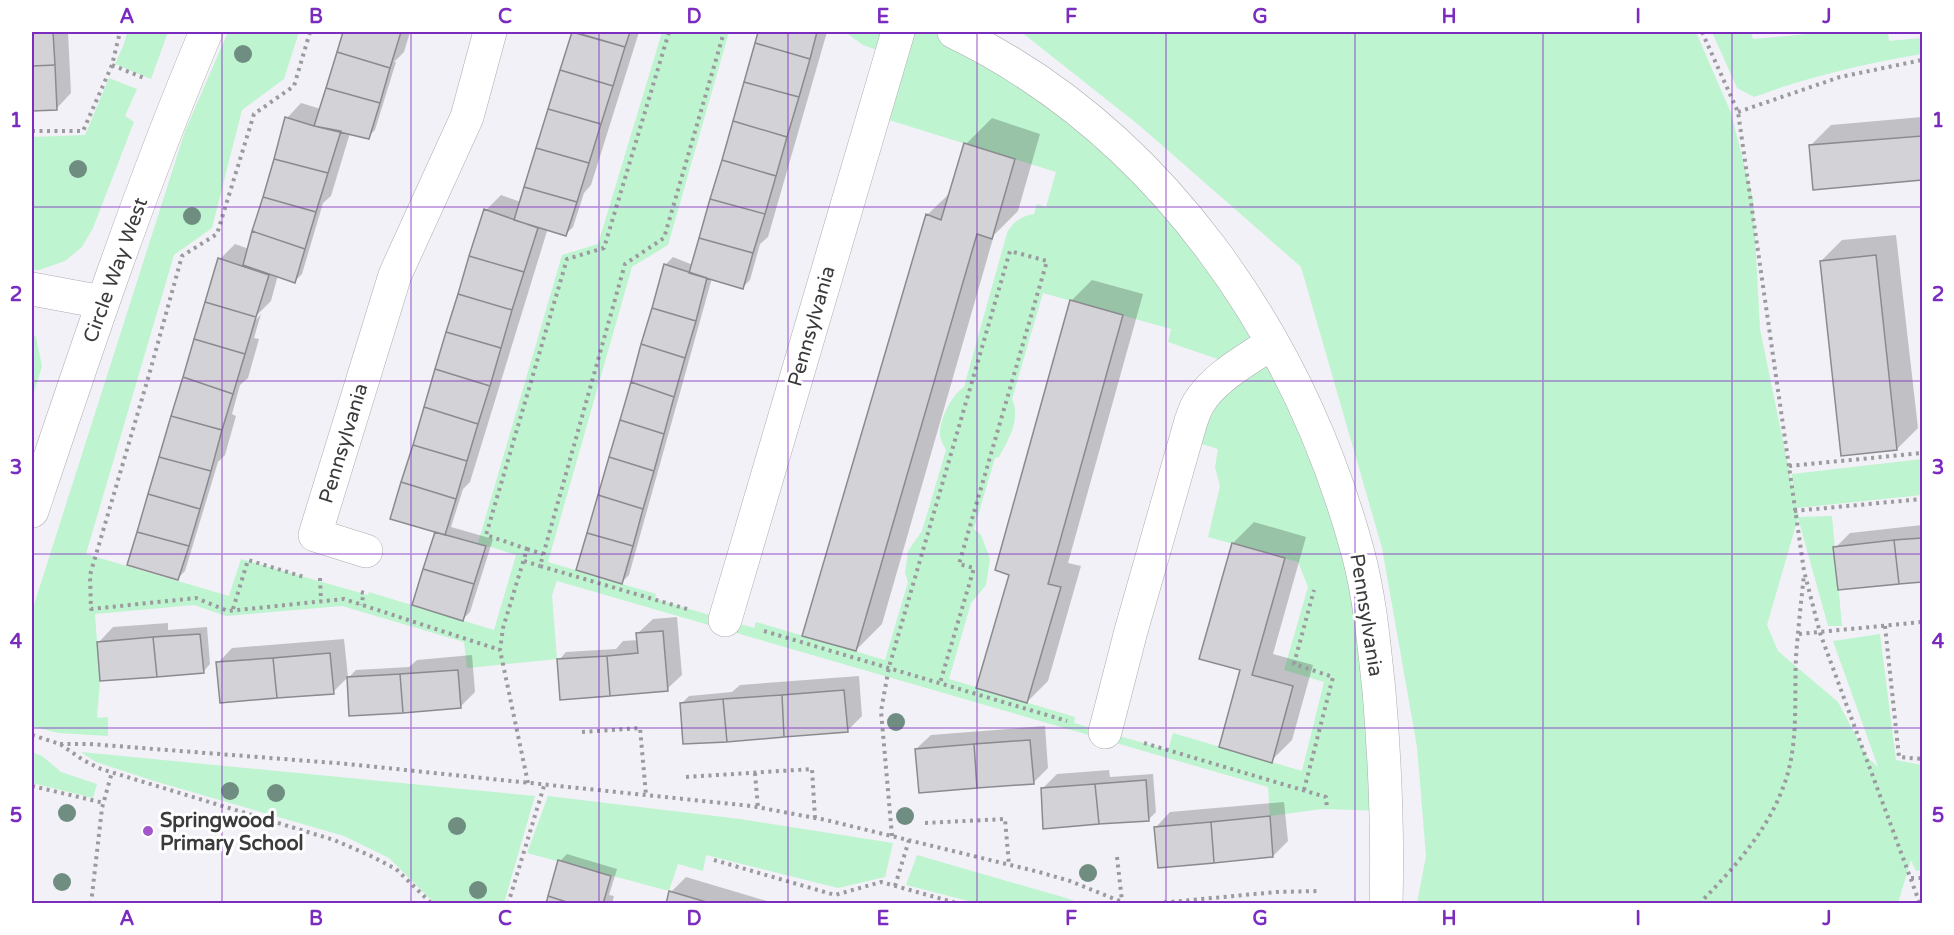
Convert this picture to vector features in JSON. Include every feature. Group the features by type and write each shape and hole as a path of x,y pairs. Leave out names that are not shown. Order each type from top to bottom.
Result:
{"street":[{"name":"Circle Way West","path":"32,511 102,302 180,93 206,32"},
{"name":"Pennsylvania","path":"366,551 315,535 395,275 466,117 490,32"},
{"name":"Pennsylvania","path":"725,620 898,32"},
{"name":"Pennsylvania","path":"954,32 986,47 1046,87 1100,129 1155,181 1205,238 1247,298 1294,383 1320,438 1342,501 1358,555 1373,634 1382,722 1388,833 1386,903"},
{"path":"32,289 102,302"},
{"path":"1105,732 1131,631 1198,404 1211,388 1233,369 1272,343"}],"path":[{"path":"32,131 83,131 112,66 120,32"},
{"path":"310,32 294,86 254,114 218,234 182,256 90,575 91,609 196,598 228,611 344,599 500,650"},
{"path":"543,554 486,535 567,259 604,248 669,32"},
{"path":"540,566 626,264 664,238 724,32"},
{"path":"1702,32 1738,112 1804,571 1820,633 1920,903"},
{"path":"1738,112 1840,76 1923,60"},
{"path":"892,836 881,711 889,667 1010,251 1047,261 959,564 974,568 940,683"},
{"path":"1789,466 1923,453"},
{"path":"1794,511 1923,499"},
{"path":"527,549 503,628 500,650 528,783"},
{"path":"233,609 248,560 309,578"},
{"path":"524,561 1326,796 1327,809"},
{"path":"1699,903 1756,840 1784,785 1793,741 1804,571"},
{"path":"1304,790 1333,677 1294,664 1314,590"},
{"path":"1799,634 1923,622"},
{"path":"1885,626 1899,757 1923,759"},
{"path":"582,732 640,728 646,795"},
{"path":"32,735 60,744 83,760 112,772 334,840 396,869 432,903"},
{"path":"60,744 90,744 348,764 758,808 815,818 1009,865 1070,881 1125,902"},
{"path":"686,777 812,769 815,818"},
{"path":"92,903 104,803 112,772"},
{"path":"755,773 758,808"},
{"path":"32,786 104,803"},
{"path":"508,903 544,786"},
{"path":"926,823 1005,819 1009,865"},
{"path":"895,886 909,840"},
{"path":"1117,858 1125,902"},
{"path":"714,860 835,895 881,882 960,903"},
{"path":"1911,878 1923,878"},
{"path":"1149,903 1276,892 1320,891"}],"green space":[{"path":"127,32 168,32 151,79 115,64"},
{"path":"228,32 299,32 284,79 242,110 212,228 174,255 86,554 229,596 241,559 368,595 369,592 494,630 516,555 478,543 562,255 598,244 662,32 729,32 668,245 632,267 548,562 656,594 655,599 754,628 756,622 885,660 908,582 905,573 908,551 922,531 946,450 940,436 942,423 950,402 964,387 1007,233 1018,220 1034,214 1037,204 1046,207 1056,172 873,115 891,55 863,45 845,32 954,32 986,47 1205,238 1342,501 1387,811 1322,809 1270,816 1268,787 557,581 552,595 557,659 467,668 464,642 342,606 226,616 194,605 95,614 100,681 97,718 108,717 108,736 58,733 32,726 32,611 185,131","holes":["1043,293 1171,329 1168,342 1238,366 1186,439 1218,449 1215,467 1220,486 1208,537 1298,562 1308,587 1284,670 1324,682 1302,771 1173,733 1168,750 1074,723 1075,717 949,679 971,603 986,585 990,559 981,535 974,529 995,458 999,457 1013,429 1015,414 1012,399"]},
{"path":"1015,32 1696,32 1731,113 1753,199 1760,329 1793,490 1792,474 1922,459 1922,495 1797,508 1799,517 1832,516 1842,626 1828,626 1798,518 1767,625 1778,651 1838,702 1867,757 1878,767 1833,641 1880,634 1896,760 1922,765 1922,870 1916,871 1911,860 1898,903 1417,903 1426,856 1417,747 1382,548 1301,267 1140,126 1025,35"},
{"path":"1712,32 1751,32 1753,39 1829,32 1888,32 1889,41 1922,38 1922,54 1837,71 1754,97 1737,88"},
{"path":"109,78 137,89 125,116 134,122 93,228 82,247 65,261 39,270 32,270 32,137 85,135"},
{"path":"32,332 36,337 42,366 32,399"},
{"path":"32,752 42,756 61,772 97,784 93,798 32,783"},
{"path":"81,752 535,796 504,903 434,903 389,858 344,836 154,781 96,762"},
{"path":"548,796 740,819 893,843 885,877 838,888 706,855 703,871 678,864 669,891 527,853"},
{"path":"917,855 1081,903 976,903 906,885"}],"building":[{"path":"32,32 53,32 55,65 32,66"},
{"path":"343,32 401,32 390,68 337,52"},
{"path":"572,32 625,47 613,86 560,70"},
{"path":"574,32 630,32 625,47"},
{"path":"758,32 817,32 810,59 755,43"},
{"path":"755,43 810,59 799,97 744,82"},
{"path":"337,52 390,68 380,103 326,88"},
{"path":"55,65 57,110 32,111 32,66"},
{"path":"560,70 613,86 601,124 548,109"},
{"path":"744,82 799,97 787,137 733,121"},
{"path":"326,88 380,103 369,139 314,126"},
{"path":"548,109 601,124 589,163 536,148"},
{"path":"285,117 341,131 328,173 274,159"},
{"path":"733,121 787,137 776,176 722,160"},
{"path":"1922,136 1922,180 1813,190 1809,145"},
{"path":"964,143 1015,159 992,239 977,234 856,651 802,636 926,214 941,220"},
{"path":"536,148 589,163 577,202 524,187"},
{"path":"274,159 328,173 316,212 263,197"},
{"path":"722,160 776,176 765,214 710,199"},
{"path":"524,187 577,202 566,236 514,220"},
{"path":"263,197 316,212 305,249 252,231"},
{"path":"710,199 765,214 753,253 699,238"},
{"path":"484,209 538,228 524,272 469,256"},
{"path":"252,231 305,249 295,283 243,265"},
{"path":"699,238 753,253 743,289 689,273"},
{"path":"1876,255 1897,450 1841,456 1820,261"},
{"path":"469,256 524,272 512,310 458,294"},
{"path":"218,258 269,275 256,317 205,302"},
{"path":"664,264 707,278 696,321 652,308"},
{"path":"458,294 512,310 501,348 446,332"},
{"path":"1070,300 1123,315 1048,584 1061,587 1027,703 976,688 1009,575 995,570"},
{"path":"205,302 256,317 245,354 194,339"},
{"path":"652,308 696,321 685,358 641,344"},
{"path":"446,332 501,348 490,386 435,369"},
{"path":"194,339 245,354 233,394 183,377"},
{"path":"641,344 685,358 674,397 631,382"},
{"path":"435,369 490,386 478,424 424,407"},
{"path":"183,377 233,394 222,430 171,416"},
{"path":"631,382 674,397 664,434 620,420"},
{"path":"424,407 478,424 467,461 413,445"},
{"path":"171,416 222,430 211,471 159,457"},
{"path":"620,420 664,434 654,471 609,457"},
{"path":"413,445 467,461 456,499 401,482"},
{"path":"159,457 211,471 200,509 148,494"},
{"path":"609,457 654,471 643,509 598,495"},
{"path":"401,482 456,499 445,535 390,519"},
{"path":"148,494 200,509 189,546 137,532"},
{"path":"598,495 643,509 633,546 587,533"},
{"path":"137,532 189,546 178,580 127,565"},
{"path":"435,532 486,546 474,584 423,569"},
{"path":"587,533 633,546 622,584 576,570"},
{"path":"1922,538 1922,582 1899,584 1894,540"},
{"path":"1894,540 1899,584 1838,590 1833,547"},
{"path":"1232,543 1285,558 1252,675 1293,686 1272,763 1219,747 1240,670 1199,659"},
{"path":"423,569 474,584 463,621 412,605"},
{"path":"663,631 668,691 610,696 607,656 638,653 636,633"},
{"path":"200,634 204,673 157,677 153,637"},
{"path":"153,637 157,677 100,681 97,642"},
{"path":"330,653 334,694 277,698 273,658"},
{"path":"607,656 610,696 560,700 557,659"},
{"path":"273,658 277,698 220,703 216,662"},
{"path":"458,670 461,708 403,713 400,674"},
{"path":"400,674 403,713 349,716 347,677"},
{"path":"844,690 848,732 784,737 782,695"},
{"path":"782,695 784,737 727,742 723,699"},
{"path":"723,699 727,742 683,744 680,703"},
{"path":"1030,740 1034,784 977,788 974,744"},
{"path":"974,744 977,788 919,793 915,749"},
{"path":"1146,780 1149,821 1099,824 1095,784"},
{"path":"1095,784 1099,824 1043,829 1041,788"},
{"path":"1270,816 1273,857 1214,863 1211,822"},
{"path":"1211,822 1214,863 1158,868 1154,827"},
{"path":"558,860 611,876 603,904 573,904 548,896"},
{"path":"669,891 713,904 666,904"},
{"path":"548,896 573,904 546,904"}],"place":[{"name":"Springwood Primary School","path":"148,831"}]}
